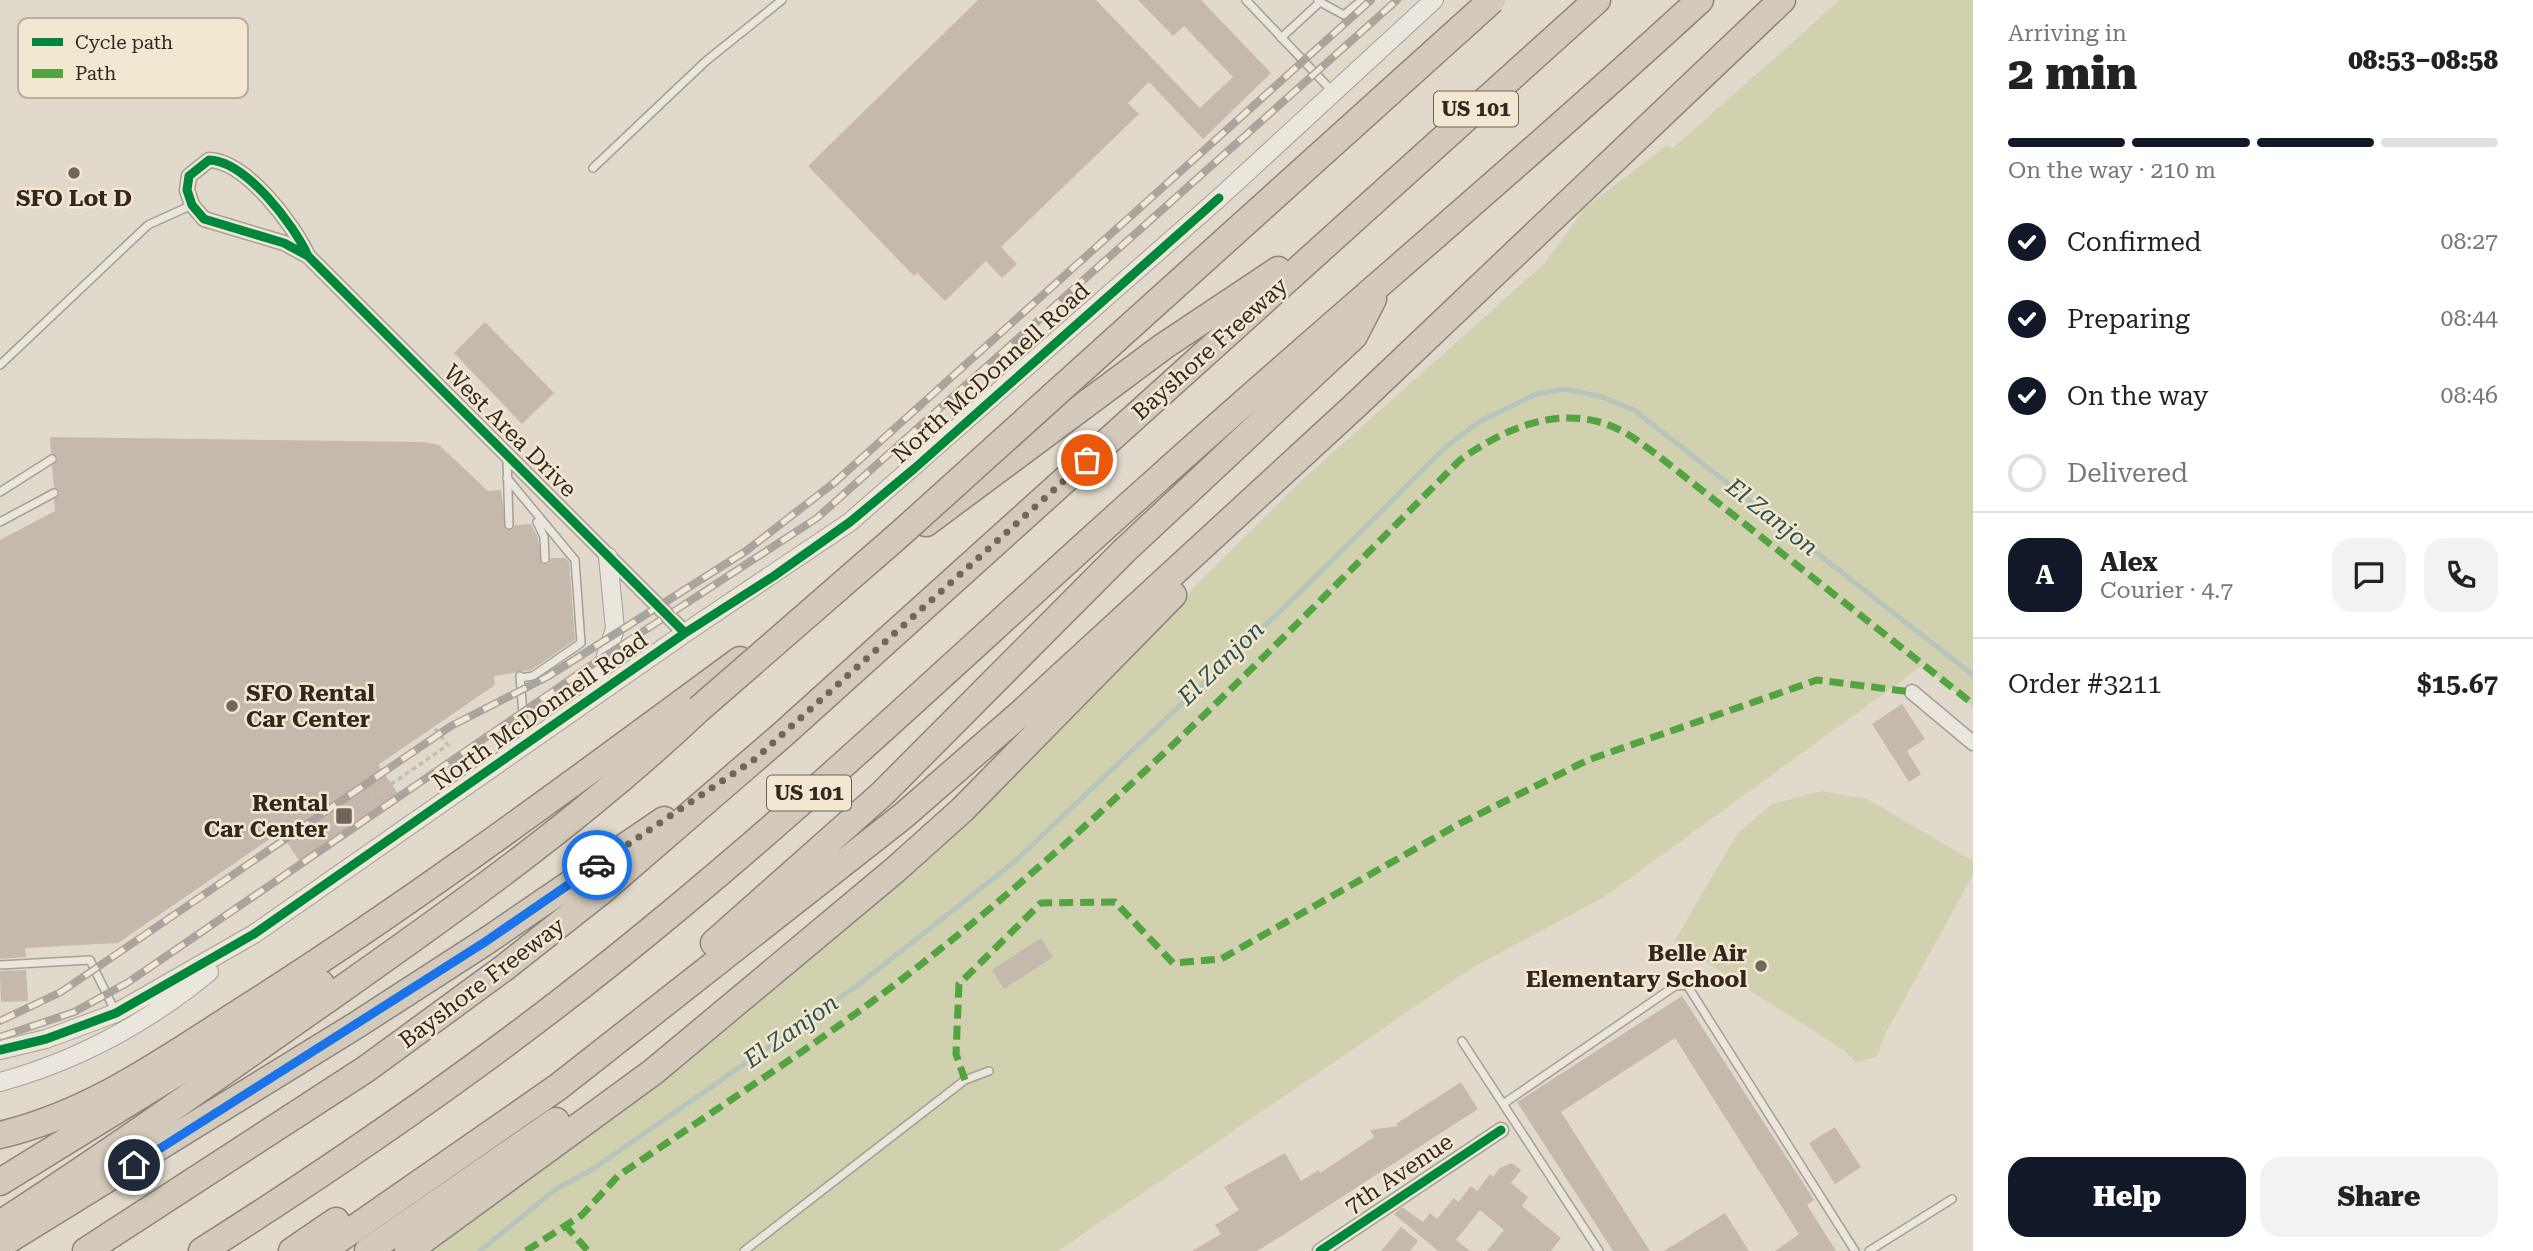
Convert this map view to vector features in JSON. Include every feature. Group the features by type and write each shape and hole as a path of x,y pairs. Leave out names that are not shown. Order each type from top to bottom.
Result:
{"highway":[{"path":"0,1224 104,1157 412,933 699,709 900,534 1492,0"},
{"name":"Bayshore Freeway","path":"86,1251 259,1141 424,1028 604,889 755,759 1597,0"},
{"name":"US 101","path":"202,1251 332,1167 463,1076 661,922 800,802 1161,476 1565,124 1700,0"},
{"path":"322,1251 558,1087 903,816 1030,704 1358,403 1782,0"},
{"path":"0,1135 63,1116 121,1088 342,947 667,713 1164,346 1355,218"},
{"path":"292,1251 529,1087 731,930 815,856 942,736 1115,560 1354,336 1378,288"},
{"path":"408,1251 653,1072 895,870 963,809 1041,731 1358,403"},
{"path":"0,1245 355,1026 755,759"},
{"path":"368,1251 619,1076 895,870"},
{"path":"0,1182 412,933"}],"street":[{"name":"North McDonnell Road","path":"0,1050 46,1039 116,1013 254,934 685,633 850,522 1219,198 1434,0"},
{"name":"West Area Drive","path":"308,256 284,243 204,219 192,205 187,190 189,176 209,160 224,162 243,175 285,218 308,256 685,633"},
{"path":"592,698 615,629 608,557"},
{"path":"1912,692 1973,743"},
{"name":"North McDonnell Road","path":"0,1082 55,1064 133,1026 175,1000 254,934"},
{"name":"7th Avenue","path":"1320,1251 1501,1130"}],"lane":[{"path":"593,167 706,61 782,0"},
{"path":"1246,0 1333,93"},
{"path":"1281,38 1319,1 1344,15 1362,0"},
{"path":"0,365 148,225 192,205"},
{"path":"507,453 509,525"},
{"path":"0,492 52,459"},
{"path":"507,478 534,514 575,560 581,643 533,676 520,676 525,746"},
{"path":"0,522 54,493"},
{"path":"534,514 544,537 545,559"},
{"path":"0,965 90,960 116,1013"},
{"path":"1503,1104 1675,986 1687,985 1855,1251"},
{"path":"1462,1041 1599,1251"},
{"path":"744,1251 965,1080 989,1071"},
{"path":"1870,1251 1952,1199"}],"path":[{"path":"293,852 448,746 434,727"}],"green space":[{"path":"1840,0 1973,0 1973,707 1923,665 1604,897 1470,969 1058,1251 386,1251 682,1042 975,806 1301,481 1545,263 1585,208 1667,145 1673,148"},
{"path":"1821,791 1867,799 1973,861 1973,875 1885,1034 1877,1056 1856,1063 1845,1051 1674,942 1737,834 1772,804"}],"building":[{"path":"978,0 1096,0 1200,108 1233,77 1184,26 1173,36 1138,0 1201,0 1271,73 1203,139 1149,82 1128,103 1139,114 1001,247 1017,264 1002,278 986,261 945,301 917,273 914,276 808,166"},
{"path":"485,322 554,393 522,424 454,353"},
{"name":"SFO Rental Car Center","path":"50,437 423,442 439,445 488,491 501,490 506,530 512,530 515,525 531,524 538,538 542,564 548,564 551,558 565,558 569,562 575,640 531,670 494,676 495,685 378,765 399,795 300,862 280,832 118,943 25,948 26,957 0,959 0,540 55,511 54,500 60,493 54,487 52,466 58,458 51,453"},
{"path":"1902,704 1925,739 1907,751 1921,774 1909,782 1872,724"},
{"path":"1041,938 1053,957 1004,989 992,970"},
{"path":"26,970 28,1001 1,1002 0,971"},
{"path":"1682,996 1814,1200 1807,1205 1836,1251 1775,1251 1799,1234 1675,1038 1561,1112 1650,1251 1613,1251 1517,1102"},
{"path":"1461,1082 1478,1109 1280,1237 1257,1251 1192,1251 1221,1234 1215,1225 1239,1210 1224,1187 1285,1153 1301,1181 1319,1170 1320,1173 1374,1137 1370,1130 1398,1126 1396,1124"},
{"path":"1835,1127 1861,1167 1835,1184 1809,1143"},
{"path":"1512,1163 1521,1170 1511,1183 1528,1197 1522,1206 1561,1238 1551,1251 1487,1251 1504,1230 1480,1210 1456,1240 1470,1251 1438,1251 1394,1214 1402,1207 1423,1222 1430,1213 1437,1219 1454,1198 1458,1202 1471,1186 1477,1191 1490,1174 1493,1177 1500,1168"},
{"path":"1725,1213 1749,1251 1664,1251"},
{"path":"1401,1227 1418,1241 1410,1251 1381,1251"}],"waterway":[{"name":"El Zanjon","path":"480,1251 556,1189 593,1169 858,985 1013,863 1294,598 1447,446 1479,422 1536,394 1565,389 1602,397 1634,410 1973,675"}],"railway":[{"path":"0,1021 61,992 451,726 547,677 746,551 835,482 1371,0"},
{"path":"0,1037 74,1012 127,983 587,668 817,518 1397,0"}],"marked path":[{"path":"526,1251 582,1215 618,1176 825,1035 969,926 1043,864 1186,733 1460,460 1497,437 1516,429 1557,418 1578,418 1599,422 1629,435 1973,704"},
{"path":"965,1080 956,1054 959,984 1041,903 1115,902 1173,963 1221,959 1459,824 1588,760 1817,680 1912,692"},
{"path":"564,1224 588,1251"}],"cycle path":[{"path":"308,256 280,212 238,171 223,163 209,160 189,176 187,190 192,205 204,219 284,243 308,256 685,633"},
{"path":"0,1050 46,1039 116,1013 254,934 685,633 774,576 850,522 915,468 1219,198"},
{"path":"1320,1251 1501,1130"}],"way so far":[{"path":"597,865 755,759 1087,460"}],"place":[{"name":"SFO Lot D","path":"74,173"},
{"name":"SFO Rental Car Center","path":"232,706"},
{"name":"Rental Car Center","path":"344,816"},
{"name":"Belle Air Elementary School","path":"1761,966"}],"route":[{"path":"134,1165 485,942 597,865"}]}
